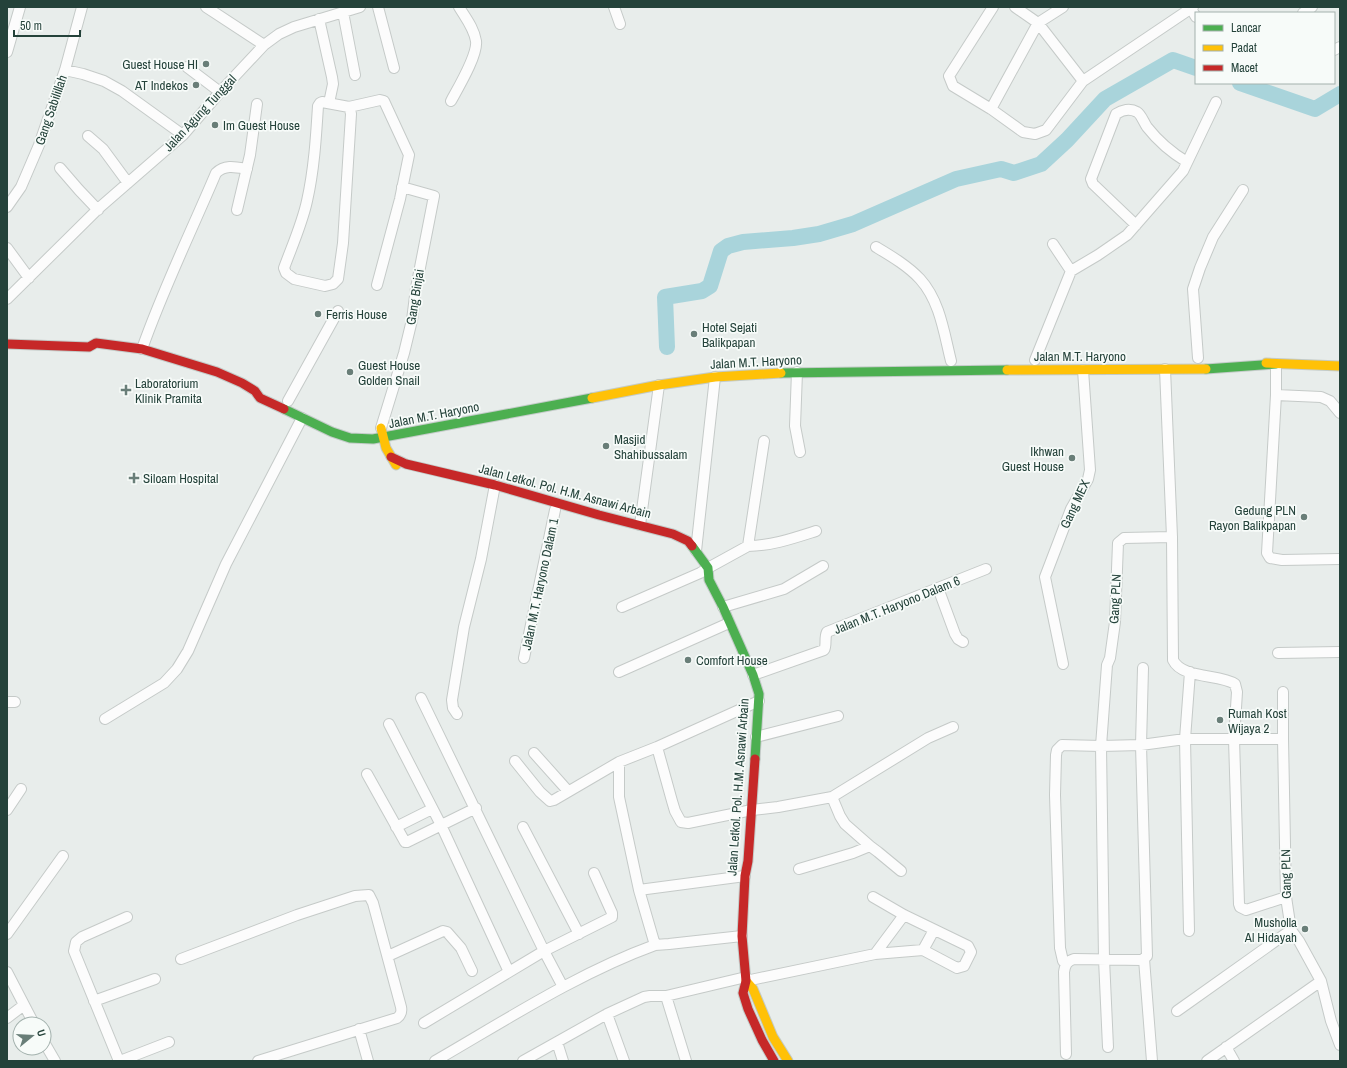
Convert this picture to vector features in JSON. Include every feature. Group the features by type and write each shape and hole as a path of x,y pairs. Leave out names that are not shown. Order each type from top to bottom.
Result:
{"main road":[{"path":"89,336 96,343"},
{"name":"Jalan M.T. Haryono","path":"7,344 89,347 96,343 142,349 217,372 259,390 260,398 302,411 314,413"},
{"name":"Jalan M.T. Haryono","path":"1202,359 1276,364 1340,366"},
{"name":"Jalan M.T. Haryono","path":"955,361 1031,360"},
{"name":"Jalan M.T. Haryono","path":"746,366 789,364"},
{"name":"Jalan M.T. Haryono","path":"541,398 664,381 797,372 1213,369 1276,364"},
{"name":"Jalan M.T. Haryono","path":"285,399 332,432 357,439 382,430 446,425 664,381 724,367"},
{"name":"Jalan Letkol. Pol. H.M. Asnawi Arbain","path":"382,430 386,448 391,457 406,464 494,489 599,515 639,529 669,542"},
{"name":"Jalan Letkol. Pol. H.M. Asnawi Arbain","path":"494,489 555,510 639,529 673,534 685,539 691,552 704,570 723,607 753,675 760,701 756,737 748,861 745,876 742,936 746,979 742,993 762,1040 774,1061"},
{"name":"Jalan Letkol. Pol. H.M. Asnawi Arbain","path":"746,979 753,989 773,1037 788,1061"}],"street":[{"path":"7,52 20,7"},
{"name":"Gang Sabilillah","path":"7,207 21,187 39,145 65,70 82,7"},
{"path":"206,7 264,45"},
{"name":"Jalan Agung Tunggal","path":"7,299 98,210 183,135 220,92 264,45 279,34 294,27 360,7"},
{"path":"378,7 394,68"},
{"path":"451,101 468,69 476,45 474,32 459,7"},
{"path":"614,7 620,24"},
{"path":"994,7 949,76 953,86 991,109 1023,132 1035,134 1046,130 1083,81 1192,10"},
{"path":"1015,7 1038,23 1083,81"},
{"path":"991,109 1038,23 1063,7"},
{"path":"343,12 355,75"},
{"path":"319,19 333,84 328,103"},
{"path":"187,67 220,92"},
{"path":"65,70 104,81 122,91 183,135"},
{"path":"349,107 351,114 343,243 338,278 333,284 325,286 294,279 286,274 284,268 307,201 315,155 318,106 320,103 328,103 349,107 380,100 387,104 409,155 377,285"},
{"path":"1031,360 1071,271 1098,255 1127,234 1183,171 1216,102"},
{"path":"237,210 253,139 258,104"},
{"path":"1136,225 1093,184 1091,179 1116,114 1126,110 1138,112 1153,134 1173,154 1187,162"},
{"path":"88,136 103,150 128,183"},
{"path":"142,349 172,272 216,173 231,166 247,169"},
{"path":"60,168 98,210"},
{"name":"Gang Binjai","path":"382,430 412,320 416,288 434,196 402,188"},
{"path":"1202,359 1193,289 1213,237 1242,190"},
{"path":"1053,244 1071,271"},
{"path":"876,247 906,267 920,279 931,294 955,361"},
{"path":"7,248 29,278"},
{"path":"285,399 338,311"},
{"path":"1276,364 1276,395 1267,552 1270,558 1282,560 1340,559"},
{"path":"1165,369 1172,537 1173,660 1176,665 1190,672 1233,682 1235,684 1237,692 1234,739 1239,904 1240,907 1246,910 1286,898"},
{"name":"Gang MEX","path":"1063,664 1045,577 1071,509 1088,479 1090,470 1083,370"},
{"path":"797,372 795,426 800,452"},
{"path":"691,552 715,377"},
{"path":"639,529 664,381"},
{"path":"1276,395 1321,397 1330,401 1340,413"},
{"path":"105,719 164,683 177,669 188,651 226,564 302,411"},
{"path":"745,547 764,441"},
{"path":"457,714 453,708 452,700 462,634 481,559 494,489"},
{"name":"Jalan M.T. Haryono Dalam 1","path":"524,658 555,510"},
{"path":"622,607 704,570 745,547 775,543 816,531"},
{"name":"Gang PLN","path":"1108,1047 1104,959 1101,746 1107,665 1110,658 1115,622 1118,543 1124,538 1172,537"},
{"path":"723,607 784,588 823,566"},
{"name":"Jalan M.T. Haryono Dalam 6","path":"753,675 821,652 825,647 826,635 828,632 986,569"},
{"path":"938,588 955,634 958,639 963,642"},
{"path":"619,672 729,623"},
{"path":"1278,652 1340,652"},
{"path":"1143,668 1141,745 1147,954 1144,959 1152,1061"},
{"path":"1189,931 1185,738 1190,672"},
{"name":"Gang PLN","path":"1283,692 1286,898 1291,930 1321,981 1331,1021 1340,1045"},
{"path":"421,698 563,987"},
{"path":"515,761 540,792 550,800 554,800 619,762 657,747 760,701"},
{"path":"756,737 838,716"},
{"path":"389,724 441,825 509,972"},
{"path":"657,747 678,818 684,823 832,797 928,738 953,727"},
{"path":"1066,964 1062,961 1060,948 1055,794 1056,755 1057,750 1062,744 1101,746 1141,745 1185,738 1283,739"},
{"path":"534,753 568,791"},
{"path":"619,762 620,797 639,890 655,945"},
{"path":"367,774 403,840 407,842 476,808"},
{"path":"7,810 21,790"},
{"path":"832,797 845,824 901,871"},
{"path":"396,827 432,809"},
{"path":"523,827 579,934"},
{"path":"799,869 853,853 870,846"},
{"path":"7,934 62,856"},
{"path":"424,1023 544,951 609,919 613,915 594,873"},
{"path":"639,890 745,876"},
{"path":"181,959 297,915 355,896 365,894 369,895 373,903 402,1011 397,1018 258,1061"},
{"path":"523,1061 608,1014 644,997 666,996 875,954 923,950 957,968 964,966 971,952 968,946 904,915 873,897"},
{"path":"875,954 904,915"},
{"path":"127,917 82,937 76,942 74,951 120,1061 169,1042"},
{"path":"923,950 934,930"},
{"path":"1177,1011 1291,930"},
{"path":"388,956 443,931 447,932 461,948 472,971"},
{"path":"435,1061 563,987 627,955 655,945 742,936"},
{"path":"1066,1054 1064,972 1066,964 1070,960 1074,959 1144,959"},
{"path":"7,972 30,1016"},
{"path":"94,1001 155,979"},
{"path":"1207,1061 1321,981"},
{"path":"666,996 686,1061"},
{"path":"7,1018 24,1005"},
{"path":"608,1014 624,1061"},
{"path":"359,1029 368,1061"},
{"path":"557,1042 563,1061"},
{"path":"1226,1047 1234,1061"}],"waterway":[{"path":"667,347 665,297 702,291 710,286 721,251 728,246 743,242 793,238 819,234 853,224 956,179 1001,169 1014,173 1041,164 1067,140 1105,99 1173,60 1195,68"},
{"path":"1243,84 1315,109 1340,94"}],"traffic: fast":[{"path":"1206,369 1276,364"},
{"path":"781,373 1007,370"},
{"path":"284,409 332,432 350,438 373,439 592,398"},
{"path":"692,546 708,568 709,580 723,607 753,675 759,694 755,759"}],"traffic: slow":[{"path":"1266,363 1340,366"},
{"path":"1007,370 1206,369"},
{"path":"592,398 659,385 715,377 781,373"},
{"path":"381,428 386,448 396,465"},
{"path":"746,981 753,989 773,1037 788,1061"}],"traffic: jam":[{"path":"7,344 89,347 96,343 142,349 217,372 242,383 255,391 260,398 284,409"},
{"path":"391,457 406,464 495,485 599,515 673,534 688,541 692,546"},
{"path":"755,759 748,861 745,876 742,936 746,981 743,993 748,1009 762,1040 774,1061"}],"place":[{"name":"Guest House HI","path":"206,64"},
{"name":"AT Indekos","path":"196,85"},
{"name":"Im Guest House","path":"215,125"},
{"name":"Ferris House","path":"318,314"},
{"name":"Hotel Sejati Balikpapan","path":"694,334"},
{"name":"Guest House Golden Snail","path":"350,372"},
{"name":"Laboratorium Klinik Pramita","path":"126,390"},
{"name":"Masjid Shahibussalam","path":"606,446"},
{"name":"Ikhwan Guest House","path":"1072,458"},
{"name":"Siloam Hospital","path":"134,478"},
{"name":"Gedung PLN Rayon Balikpapan","path":"1304,517"},
{"name":"Comfort House","path":"688,660"},
{"name":"Rumah Kost Wijaya 2","path":"1220,720"},
{"name":"Musholla Al Hidayah","path":"1305,929"}]}
